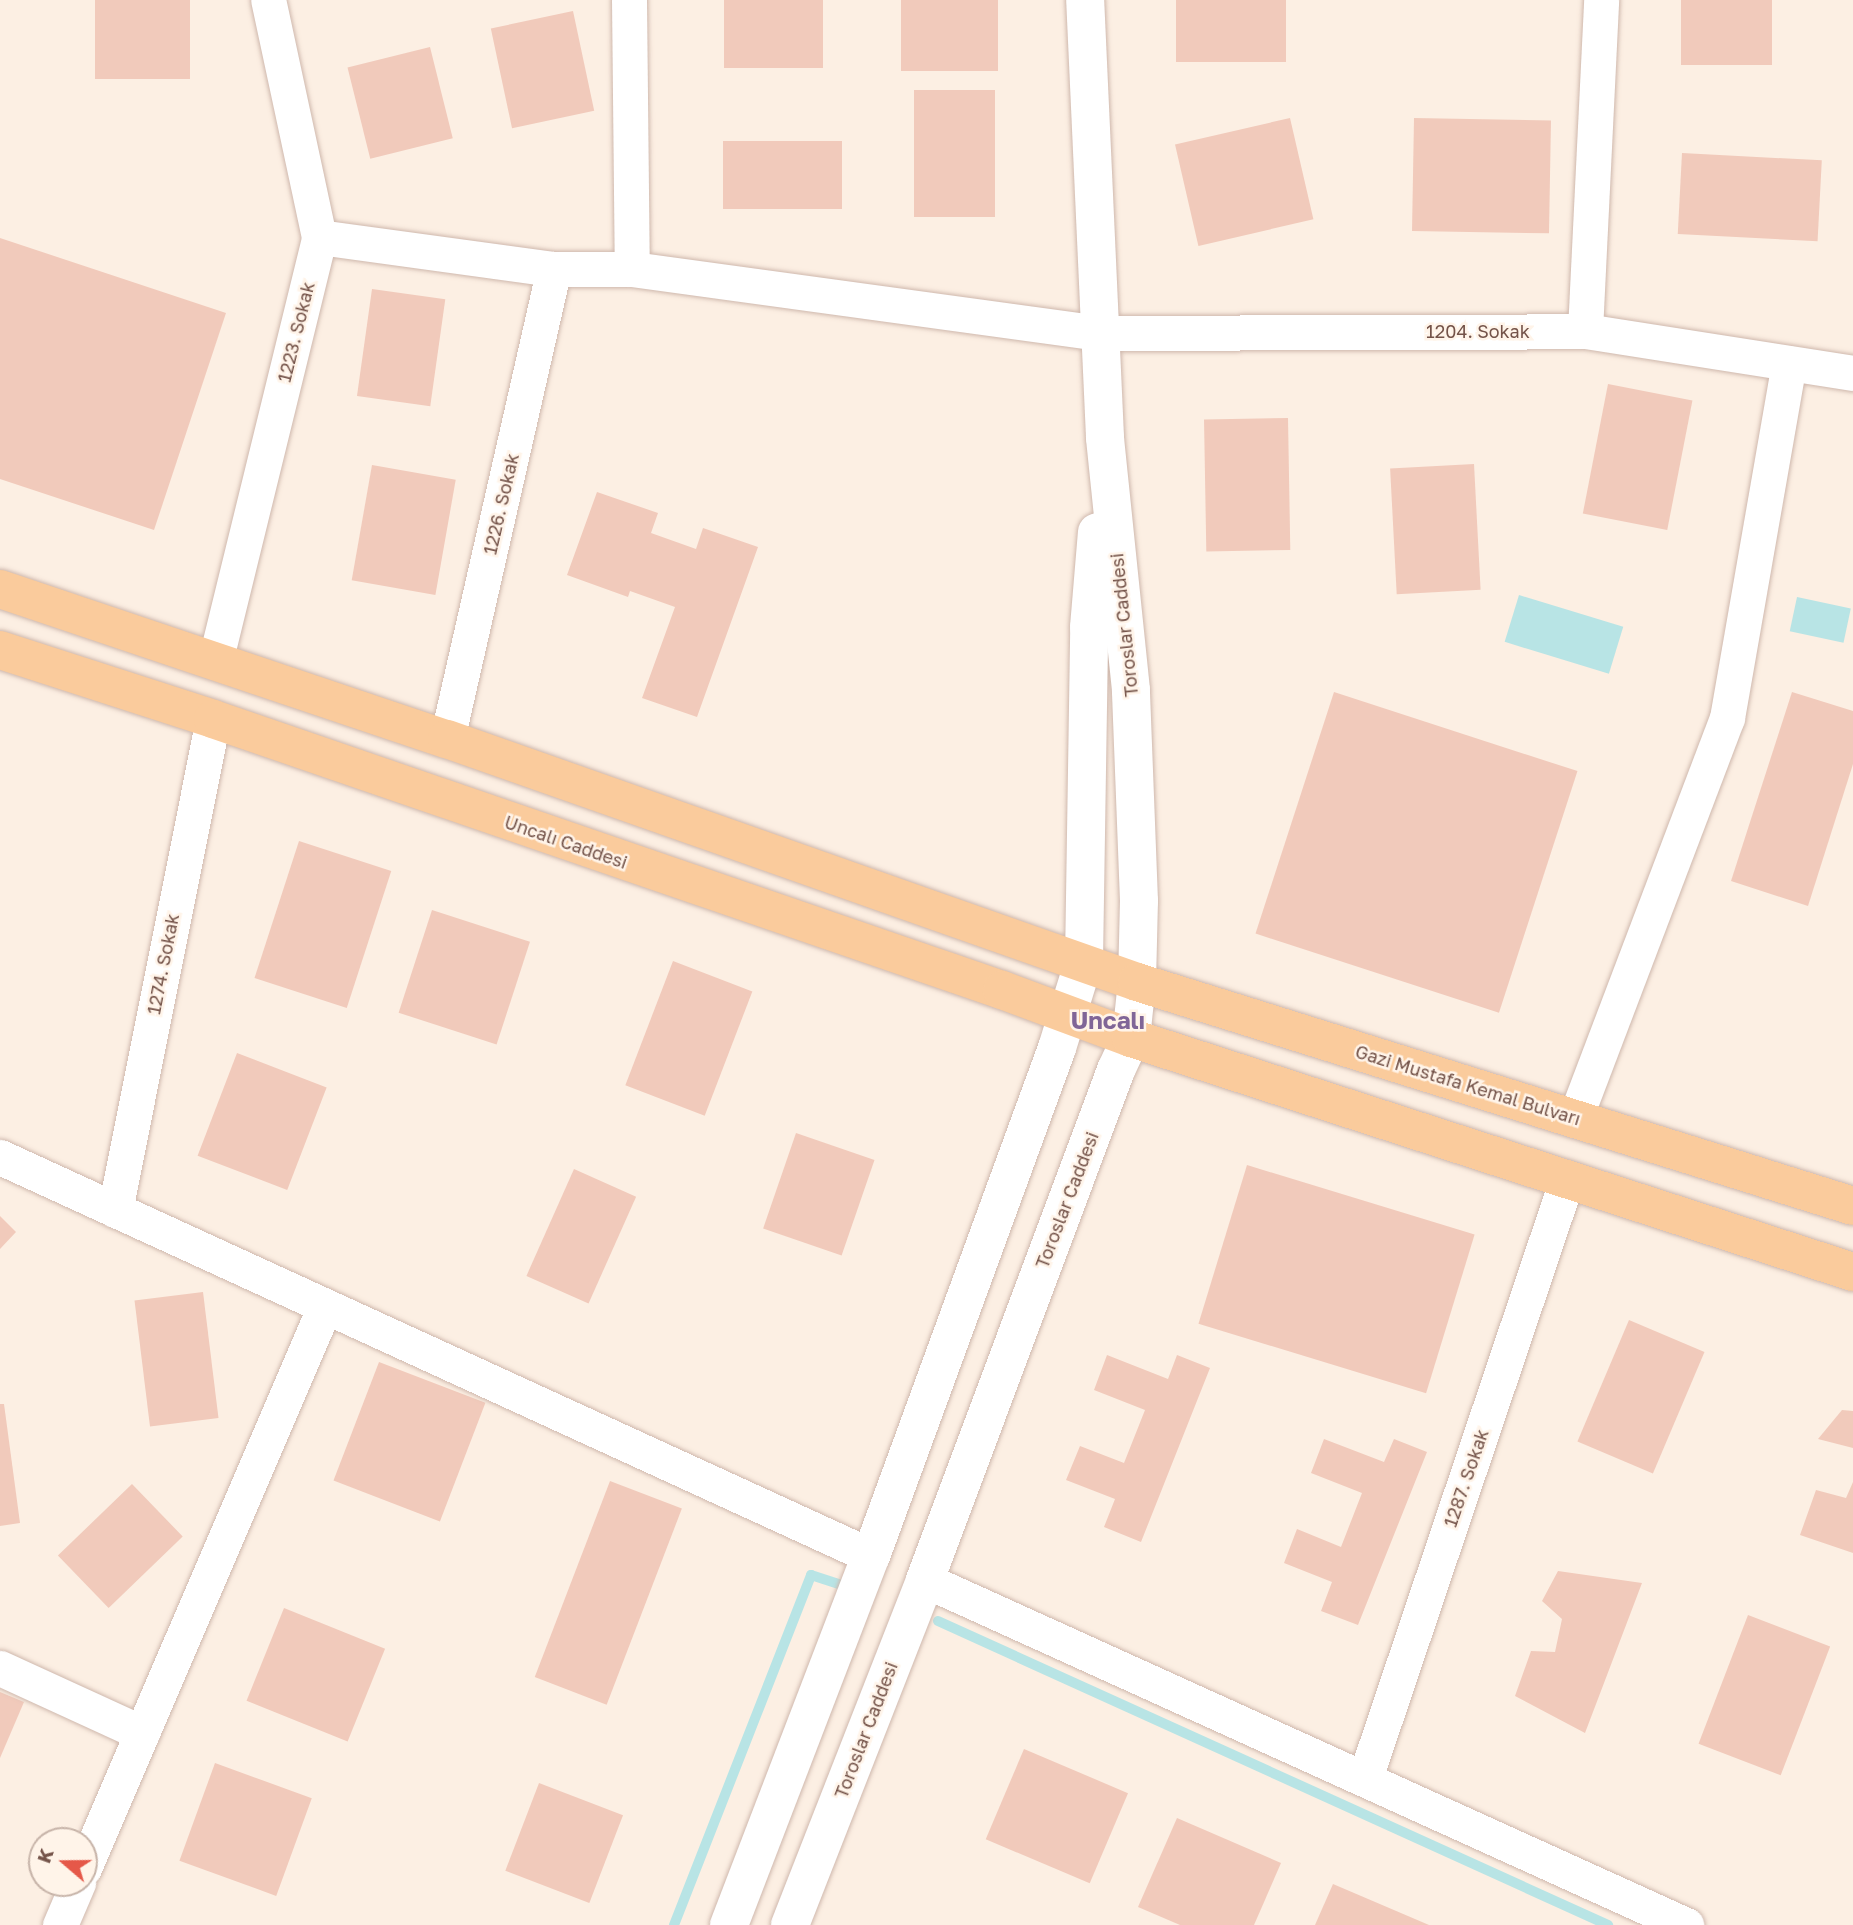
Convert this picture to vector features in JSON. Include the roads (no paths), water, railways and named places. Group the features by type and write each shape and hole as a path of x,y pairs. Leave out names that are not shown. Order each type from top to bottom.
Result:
{"main road":[{"path":"0,589 447,739 1084,961"},
{"name":"Uncalı Caddesi","path":"0,650 212,719 1002,990 1131,1038"},
{"name":"Gazi Mustafa Kemal Bulvarı","path":"1084,961 1138,982 1853,1206"},
{"path":"1131,1038 1853,1272"}],"street":[{"name":"1223. Sokak","path":"215,662 319,237 268,0"},
{"path":"629,0 632,269"},
{"name":"Toroslar Caddesi","path":"790,1925 925,1580 1116,1070 1131,1038 1138,982 1139,901 1131,690 1105,438 1085,0"},
{"path":"1585,331 1601,0"},
{"name":"1204. Sokak","path":"319,237 554,269 632,269 1100,333 1585,331 1853,373"},
{"name":"1226. Sokak","path":"447,739 554,269"},
{"path":"1575,1118 1727,718 1789,363"},
{"name":"Toroslar Caddesi","path":"729,1925 871,1556 1068,1016 1084,961 1089,627 1105,438"},
{"name":"1274. Sokak","path":"115,1210 212,719"},
{"path":"0,1157 1686,1925"},
{"name":"1287. Sokak","path":"1365,1778 1567,1179"},
{"path":"98,1835 325,1306"},
{"path":"0,1668 142,1732"},
{"path":"60,1925 72,1897"}],"water":[{"path":"1519,595 1623,627 1609,674 1505,642"},
{"path":"1797,597 1851,608 1844,643 1790,631"}],"waterway":[{"path":"674,1925 811,1575 839,1584"},
{"path":"938,1621 1608,1925"}],"district":[{"name":"Uncalı","path":"1108,1020"}]}
